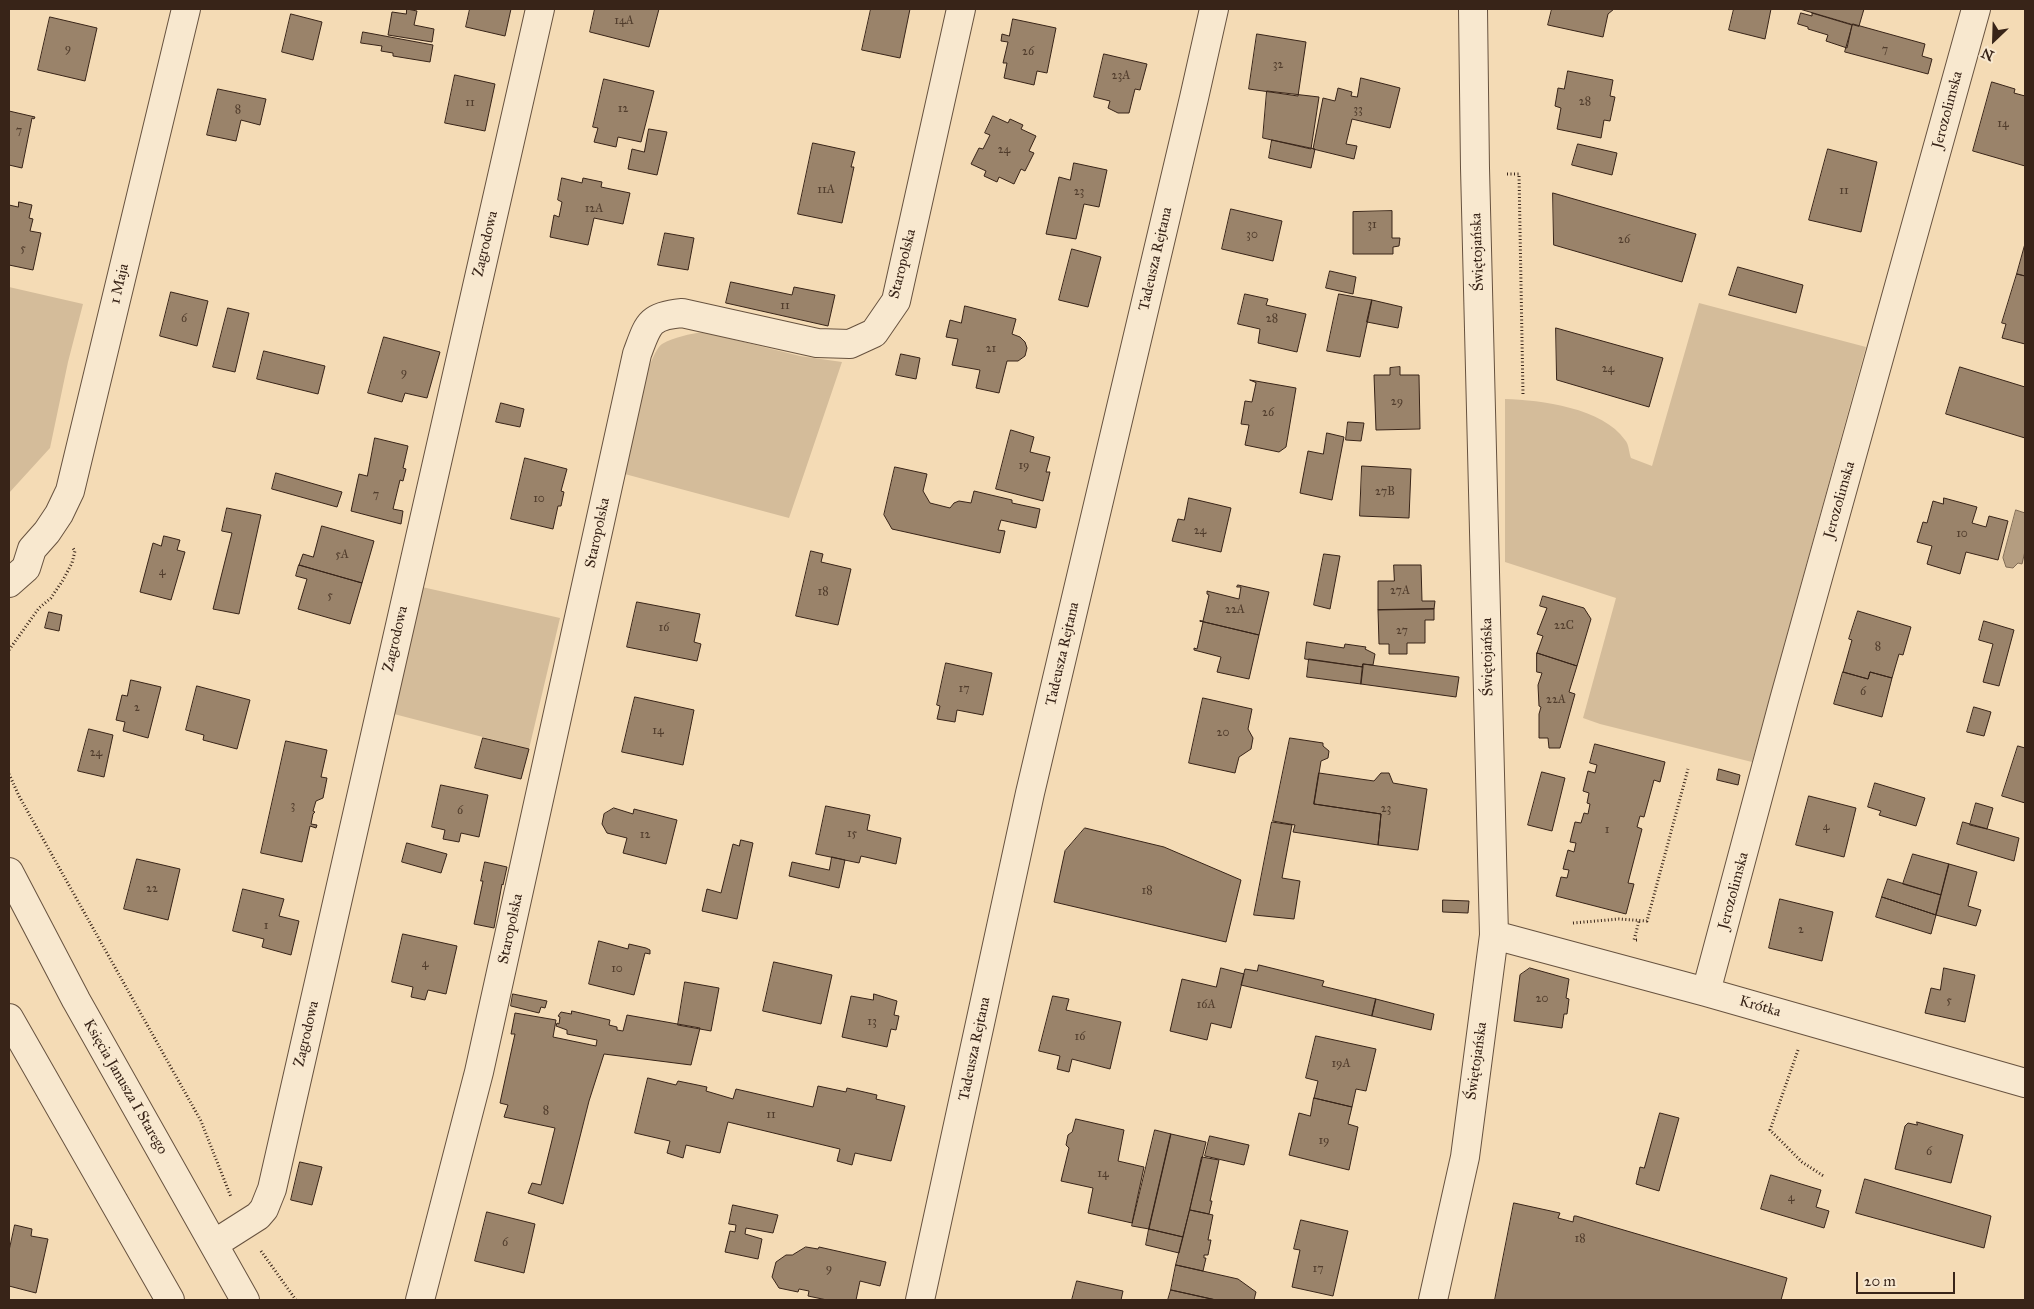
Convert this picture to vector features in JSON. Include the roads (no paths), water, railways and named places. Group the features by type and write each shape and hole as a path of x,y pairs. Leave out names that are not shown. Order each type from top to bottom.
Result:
{"street":[{"name":"1 Maja","path":"9,583 26,568 20,549 47,532 70,492 186,9"},
{"name":"Zagrodowa","path":"214,1244 258,1216 264,1209 272,1189 540,9"},
{"name":"Staropolska","path":"420,1300 479,1072 637,354 648,325 664,315 682,313 817,343 850,344 874,334 896,301 961,9"},
{"name":"Tadeusza Rejtana","path":"920,1300 1030,793 1214,9"},
{"name":"Świętojańska","path":"1433,1300 1464,1157 1494,935 1475,168 1473,9"},
{"name":"Jerozolimska","path":"1706,992 1784,700 1976,9"},
{"name":"Księcia Janusza I Starego","path":"9,872 76,1000 245,1300"},
{"name":"Krótka","path":"1494,935 1706,992 2025,1083"},
{"path":"9,1018 170,1300"}]}
